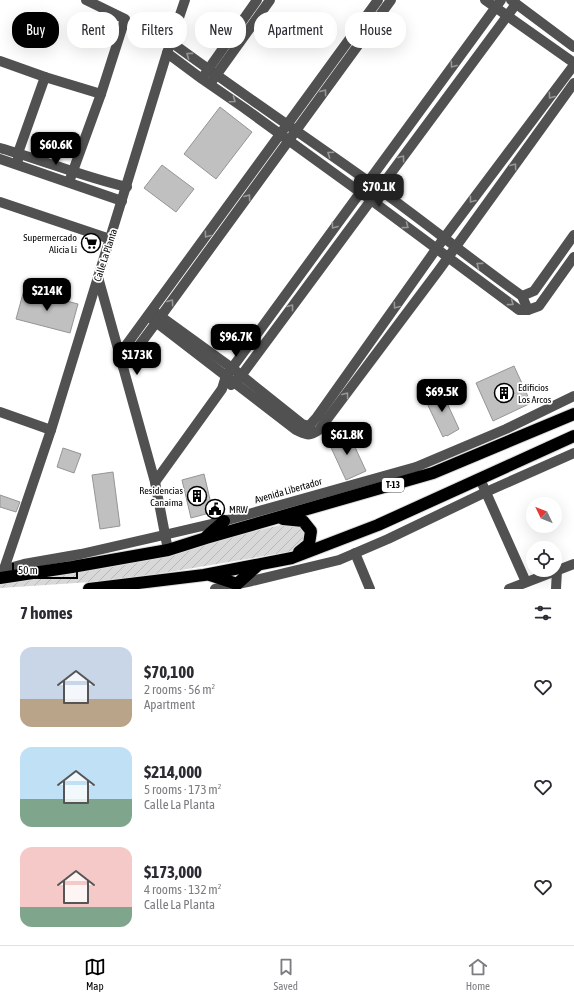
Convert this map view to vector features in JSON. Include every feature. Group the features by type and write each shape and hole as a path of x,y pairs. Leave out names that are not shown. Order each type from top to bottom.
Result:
{"highway":[{"name":"T-13","path":"1,578 168,550 434,473 574,414"},
{"name":"T-13","path":"89,589 208,574 292,558 378,525 574,436"},
{"name":"T-13","path":"277,518 303,521 311,531 309,544 292,558"},
{"name":"T-13","path":"206,538 224,521"},
{"path":"208,574 237,584 258,565"}],"street":[{"path":"69,182 101,94 125,20 86,0"},
{"name":"Calle La Planta","path":"181,12 185,0"},
{"path":"206,82 208,69 256,0"},
{"path":"206,82 216,76 270,0"},
{"path":"292,128 378,0"},
{"path":"119,355 391,0"},
{"path":"150,313 238,379 296,430 307,435 436,248 574,64 507,16 498,4 485,0"},
{"path":"222,389 238,379 507,16 514,2 574,47"},
{"path":"155,482 222,389 229,372 359,192 498,4"},
{"name":"Calle La Planta","path":"1,578 51,430 169,48"},
{"path":"179,48 216,76 368,181 522,296 528,310"},
{"path":"167,53 371,200 519,310 528,310 539,306 574,257"},
{"path":"0,61 45,77 101,94"},
{"path":"17,164 18,153 45,77"},
{"path":"310,431 319,430 394,332 574,82"},
{"path":"123,367 159,319 284,138"},
{"path":"0,148 73,172 127,186"},
{"path":"0,159 122,201"},
{"path":"0,202 110,239"},
{"path":"522,296 534,291 574,235"},
{"path":"98,276 155,482 168,550"},
{"path":"383,325 394,332"},
{"name":"Avenida Libertador","path":"1,578 13,567 24,564 81,554 224,521 416,467 506,429 574,396"},
{"path":"0,412 51,430"},
{"path":"215,589 339,560 574,453"},
{"path":"480,479 526,582"},
{"path":"355,553 370,589"},
{"path":"562,568 574,564"},
{"path":"509,589 538,577"},
{"path":"556,577 556,589"}],"shaded area":[{"path":"297,521 315,526 300,550 122,580 0,588 0,579 106,567"}],"building":[{"path":"220,107 252,132 216,179 184,154"},
{"path":"162,165 194,189 176,212 144,188"},
{"path":"24,290 78,304 70,333 16,319"},
{"name":"Edificios Los Arcos","path":"514,366 531,403 493,421 476,383"},
{"path":"441,390 459,429 443,437 424,397 428,396 427,394"},
{"path":"348,432 366,471 346,480 328,441"},
{"path":"63,448 81,454 74,473 57,467"},
{"path":"113,472 120,526 100,529 92,475"},
{"name":"Residencias Canaima","path":"204,474 213,512 191,518 182,480"},
{"path":"0,495 20,502 16,512 0,507"}],"place":[{"name":"Supermercado Alicia Li","path":"91,243"},
{"name":"Edificios Los Arcos","path":"504,393"},
{"name":"Residencias Canaima","path":"197,496"},
{"name":"MRW","path":"215,509"}]}
